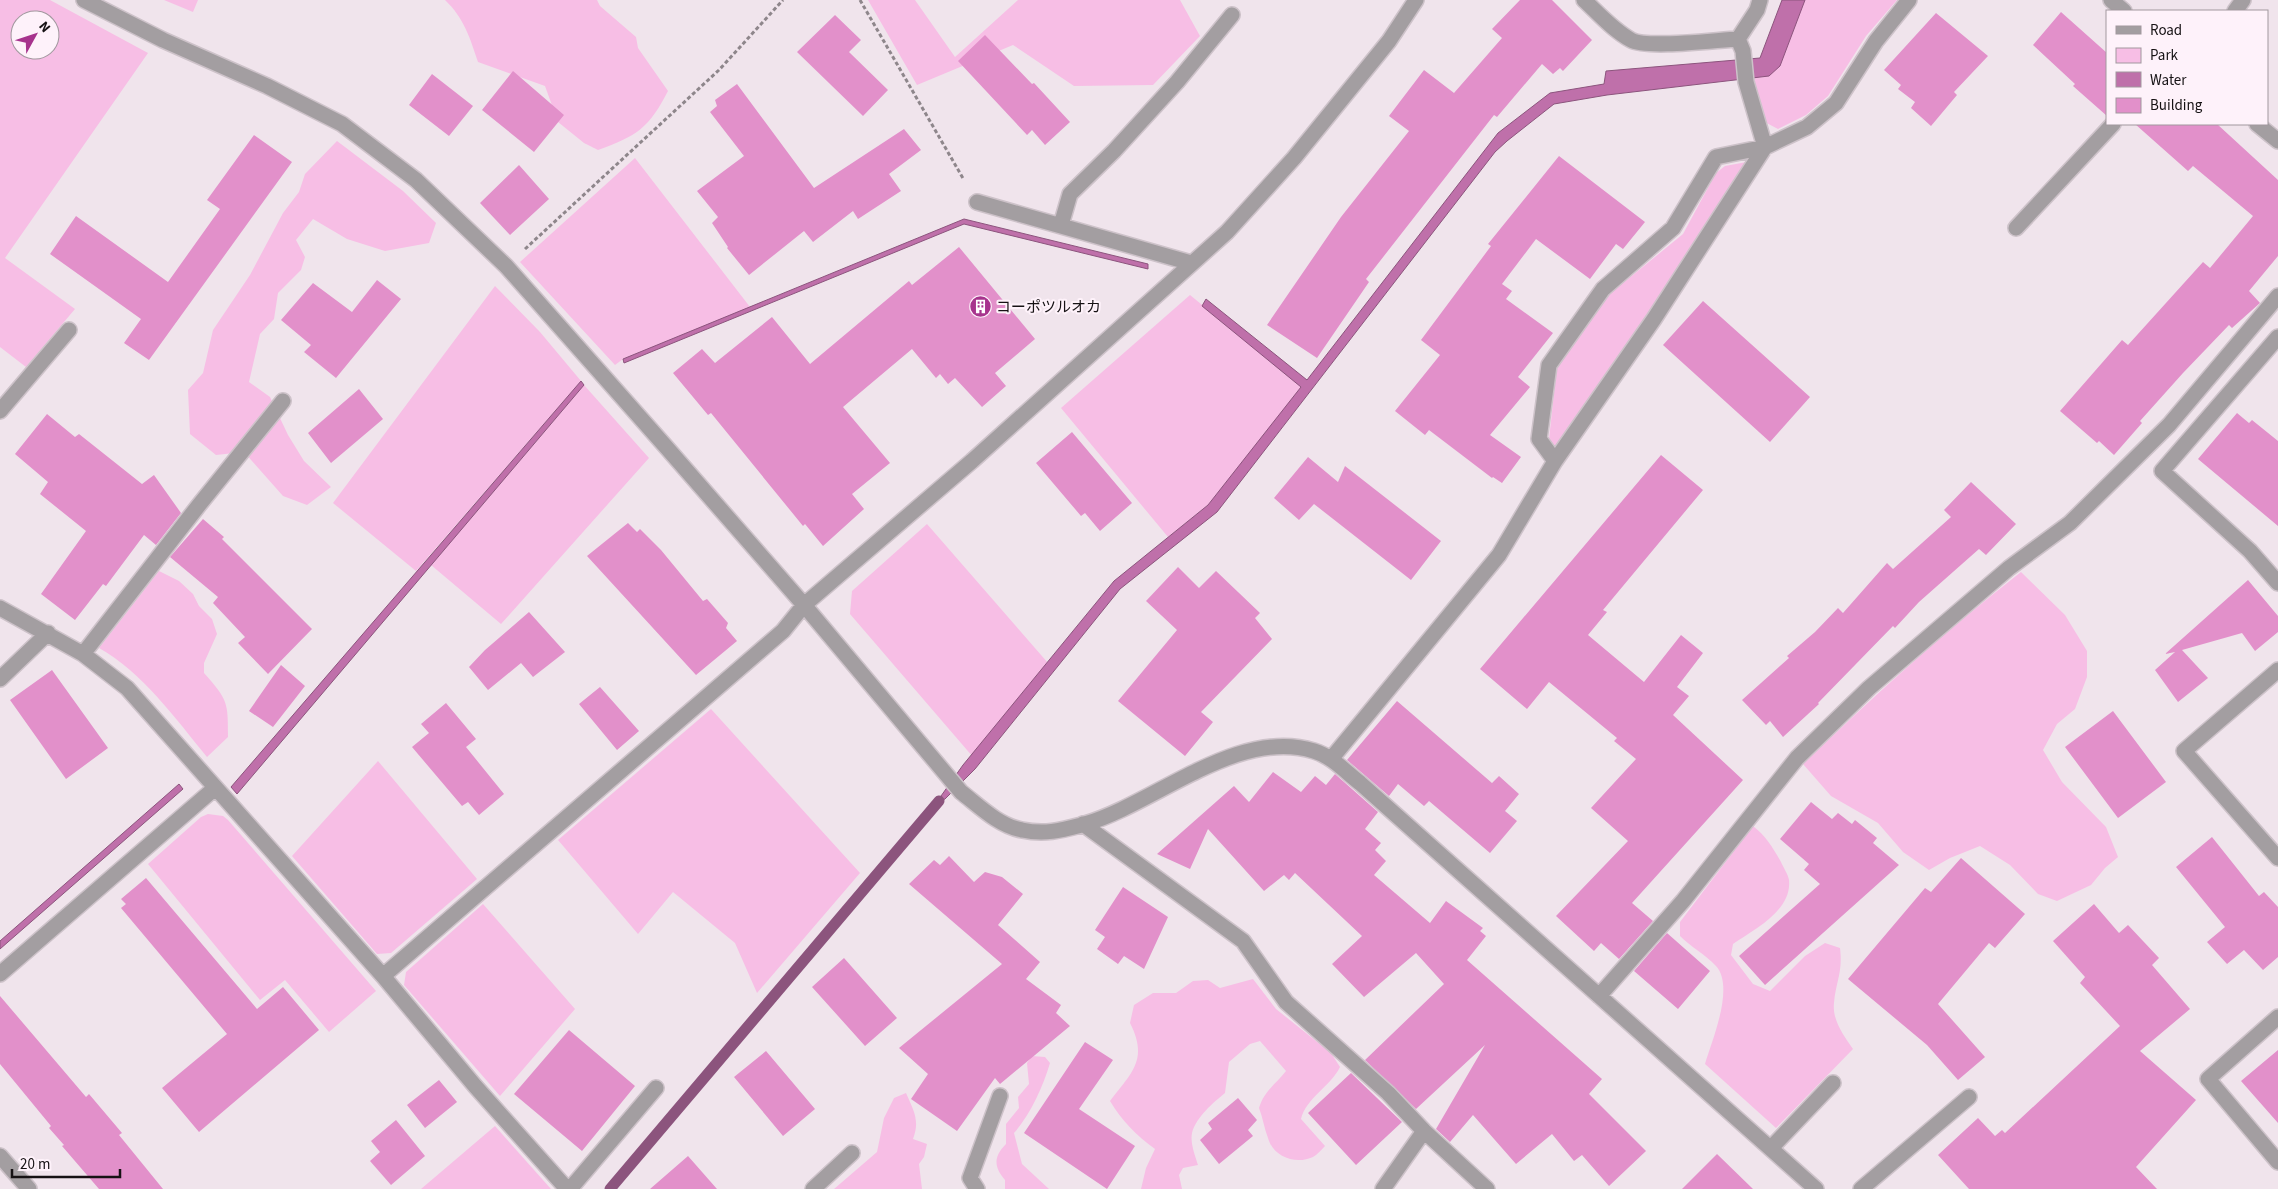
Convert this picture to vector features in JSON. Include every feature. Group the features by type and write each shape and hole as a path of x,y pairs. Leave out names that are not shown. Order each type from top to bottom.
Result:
{"street":[{"path":"84,0 163,40 267,86 342,124 416,180 506,266 804,606 961,792 991,816 1020,830 1054,833 1108,817 1231,755 1258,747 1285,745 1314,751 1331,759 1816,1189"},
{"path":"383,976 783,631 804,606 972,461 1227,232 1294,158 1389,41 1416,0"},
{"path":"1584,0 1610,24 1633,41 1658,44 1740,45"},
{"path":"1331,759 1499,555 1555,461 1654,319 1765,147 1746,82 1740,45 1760,0"},
{"path":"1555,461 1539,439 1549,365 1603,289 1672,228 1716,157 1765,147 1807,127 1836,103 1876,41 1909,0"},
{"path":"2112,0 2123,10"},
{"path":"1061,225 1070,194 1114,151 1170,89 1232,15"},
{"path":"2016,228 2113,125"},
{"path":"2258,125 2278,141"},
{"path":"977,202 1191,263"},
{"path":"1599,996 1682,901 1797,758 1870,688 2009,568 2070,522 2168,425 2278,296"},
{"path":"0,411 69,330"},
{"path":"2278,337 2162,471 2250,551 2278,583"},
{"path":"83,654 198,504 283,401"},
{"path":"0,608 83,654 127,688 383,976 475,1086 569,1189 656,1088"},
{"path":"0,679 48,633"},
{"path":"2278,670 2184,751 2278,858"},
{"path":"0,974 215,788"},
{"path":"1083,824 1243,941 1286,1002 1388,1093 1424,1131 1487,1189"},
{"path":"2278,1017 2208,1079 2278,1162"},
{"path":"1772,1148 1833,1083"},
{"path":"977,1189 970,1178 1000,1096"},
{"path":"1861,1189 1969,1097"},
{"path":"1383,1189 1424,1131"},
{"path":"813,1189 852,1153"},
{"path":"0,1156 29,1189"}],"path":[{"path":"506,266 719,70 783,0"},
{"path":"860,0 977,202"}],"green space":[{"path":"0,0 50,0 148,53 5,258 75,309 26,367 0,347"},
{"path":"164,0 198,0 193,12"},
{"path":"445,0 597,0 600,6 636,37 638,48 668,91 655,114 640,129 623,140 598,150 584,143 558,122 545,86 478,62 462,21"},
{"path":"868,0 915,0 955,57 1018,0 1180,0 1200,36 1153,85 1074,86 1013,45 917,85"},
{"path":"1803,0 1897,0 1866,36 1828,96 1806,115 1778,129 1759,119 1754,76"},
{"path":"337,141 403,191 436,223 429,243 385,251 347,239 313,219 296,240 305,257 301,270 278,293 274,319 260,334 249,382 270,397 288,435 304,461 331,487 307,505 283,496 244,452 216,455 190,434 188,390 203,373 213,330 250,275 283,213 299,192 305,174"},
{"path":"635,158 750,307 623,359 615,365 520,262"},
{"path":"1752,161 1558,450 1549,439 1557,366 1606,297 1683,234 1716,173 1725,166"},
{"path":"495,286 540,332 581,381 416,571 333,503"},
{"path":"1190,295 1302,387 1209,504 1168,537 1061,408"},
{"path":"584,385 649,458 501,624 431,565"},
{"path":"927,524 1048,663 973,757 850,614 852,591"},
{"path":"159,571 179,581 193,594 199,606 212,619 217,634 204,663 204,673 218,689 225,702 228,716 228,737 207,757 158,697 130,670 99,648"},
{"path":"2021,572 2065,615 2087,651 2087,677 2075,709 2057,724 2043,750 2062,782 2106,827 2118,857 2105,868 2091,885 2057,901 2038,894 2010,865 1980,846 1950,858 1929,870 1903,852 1878,823 1831,796 1803,764 1910,665"},
{"path":"711,709 860,873 757,993 735,943 673,892 638,934 558,840"},
{"path":"378,761 477,879 391,953 377,954 292,856"},
{"path":"208,814 223,816 228,820 376,991 329,1032 285,980 260,1000 148,864 201,817"},
{"path":"1753,826 1772,847 1781,862 1789,880 1788,891 1778,910 1770,918 1733,944 1731,955 1753,984 1770,991 1805,956 1825,943 1840,948 1841,964 1834,1009 1839,1027 1853,1049 1776,1128 1705,1064 1717,1028 1723,1000 1721,975 1712,962 1680,936 1680,922"},
{"path":"483,904 575,1009 500,1096 404,985 406,972"},
{"path":"1253,979 1276,1009 1331,1053 1340,1067 1331,1080 1313,1098 1301,1119 1325,1146 1313,1157 1293,1160 1280,1154 1271,1145 1259,1108 1267,1093 1286,1071 1260,1041 1250,1044 1229,1062 1225,1093 1197,1121 1192,1133 1192,1141 1198,1165 1183,1168 1179,1175 1182,1189 1141,1189 1146,1168 1155,1149 1130,1127 1110,1101 1131,1074 1138,1057 1138,1047 1130,1023 1134,1005 1153,993 1176,993 1193,981 1208,980 1220,988"},
{"path":"1032,1056 1045,1057 1050,1063 1044,1082 1035,1100 1014,1133 1022,1164 1049,1189 1005,1189 1005,1180 996,1162 999,1153 1006,1144 1006,1124 1019,1108 1018,1097 1029,1084 1027,1063"},
{"path":"906,1093 916,1121 913,1139 927,1144 924,1157 919,1164 922,1189 834,1189 877,1152 884,1118 894,1098"},
{"path":"495,1126 551,1189 421,1189"}],"water":[{"path":"1782,0 1805,0 1780,66 1769,76 1607,95 1554,104 1495,152 1217,512 1120,589 975,769 945,799 939,802 941,796 963,765 1114,581 1208,505 1301,387 1202,306 1206,299 1307,380 1498,133 1550,93 1604,84 1606,71 1760,58"},
{"path":"964,219 1148,264 1148,269 964,224 624,363 623,359"},
{"path":"581,381 584,385 237,794 231,787"},
{"path":"179,784 183,789 0,949 0,941"}],"building":[{"path":"1520,0 1552,0 1592,40 1563,71 1560,68 1553,74 1542,64 1497,117 1494,115 1366,279 1369,282 1317,358 1267,325 1341,217 1409,131 1389,116 1424,70 1454,93 1502,38 1492,29"},
{"path":"2061,12 2106,52 2106,115 2073,86 2075,84 2033,45"},
{"path":"1936,13 1988,56 1954,92 1957,95 1931,126 1911,108 1915,102 1898,89 1901,85 1884,70"},
{"path":"835,15 861,40 849,52 888,90 863,116 797,52"},
{"path":"985,35 1032,84 1034,83 1070,122 1045,145 1032,130 1027,135 958,61"},
{"path":"513,71 564,115 534,152 482,110"},
{"path":"432,74 473,106 449,136 409,105"},
{"path":"737,84 814,188 904,129 921,150 889,174 901,191 858,219 853,211 813,242 804,231 749,275 727,248 712,223 718,217 697,191 744,156 710,112 717,106 715,100"},
{"path":"2136,125 2218,125 2278,180 2278,256 2249,291 2260,303 2232,328 2229,325 2140,421 2142,423 2114,455 2060,411 2122,340 2128,345 2203,262 2210,268 2253,216 2193,166 2188,171"},
{"path":"254,135 292,162 149,360 124,343 141,319 50,254 76,216 168,282 220,209 207,200"},
{"path":"1559,156 1645,222 1623,249 1616,244 1590,279 1536,239 1502,284 1512,291 1506,299 1553,333 1518,377 1530,387 1490,435 1521,457 1502,483 1492,478 1429,430 1425,435 1395,411 1440,355 1421,340 1491,246 1488,244"},
{"path":"519,165 549,199 510,235 480,203"},
{"path":"959,247 1035,339 995,373 1006,386 982,407 955,378 948,384 940,374 936,378 912,349 843,407 890,463 852,494 864,509 823,546 805,524 803,526 711,413 708,415 673,373 702,349 715,363 772,317 810,364 909,281 912,285"},
{"path":"377,280 401,299 336,378 304,352 311,345 281,320 313,283 352,312"},
{"path":"1703,301 1810,397 1770,442 1663,345"},
{"path":"359,389 383,419 331,463 308,433"},
{"path":"2237,413 2249,423 2252,420 2278,441 2278,526 2198,459"},
{"path":"47,414 75,437 79,434 142,484 154,475 181,513 156,545 144,535 106,586 103,584 75,620 41,594 86,531 40,494 48,482 15,454"},
{"path":"1072,432 1132,503 1100,531 1085,513 1081,516 1036,463"},
{"path":"1661,455 1703,490 1603,610 1607,612 1588,635 1644,682 1681,635 1703,653 1677,687 1689,696 1673,715 1743,780 1632,903 1653,921 1619,959 1601,943 1594,951 1556,916 1628,841 1591,808 1636,759 1614,741 1617,738 1549,682 1527,709 1480,669"},
{"path":"1308,457 1338,482 1345,466 1441,541 1411,580 1314,504 1299,520 1274,498"},
{"path":"1971,482 2016,524 1986,555 1979,549 1919,602 1895,628 1893,626 1819,704 1783,737 1770,721 1766,725 1742,700 1789,658 1787,656 1815,632 1838,608 1843,613 1887,563 1893,569 1951,517 1944,510"},
{"path":"203,519 224,537 222,539 312,629 268,674 238,643 245,637 213,603 218,597 170,557"},
{"path":"628,523 637,532 640,529 661,550 703,601 707,599 728,623 726,628 737,641 696,675 587,556"},
{"path":"1178,567 1199,588 1216,571 1260,613 1255,618 1272,639 1201,712 1213,722 1185,756 1118,701 1177,630 1146,601"},
{"path":"2248,580 2278,616 2278,632 2255,651 2242,633 2182,650 2208,678 2178,702 2155,670 2175,652 2165,654"},
{"path":"529,612 565,652 533,677 521,663 488,690 469,667 485,650"},
{"path":"281,665 305,686 273,727 249,711"},
{"path":"52,670 108,748 66,779 10,700"},
{"path":"600,687 639,731 617,750 579,704"},
{"path":"1397,701 1492,783 1499,776 1519,794 1505,811 1517,821 1490,853 1429,801 1424,806 1398,784 1389,796 1347,760"},
{"path":"446,703 476,739 466,747 504,794 479,815 468,802 462,806 412,747 429,733 421,724"},
{"path":"2113,711 2166,782 2118,818 2065,747"},
{"path":"1273,772 1301,792 1315,776 1326,785 1335,774 1378,812 1365,829 1381,843 1375,850 1386,861 1374,875 1430,923 1446,901 1483,928 1480,931 1486,936 1467,960 1602,1079 1589,1094 1646,1151 1609,1186 1582,1155 1574,1161 1552,1134 1516,1164 1473,1115 1450,1142 1436,1129 1485,1045 1416,1109 1365,1060 1444,984 1416,953 1364,997 1332,964 1362,936 1295,873 1289,880 1284,875 1264,891 1208,829 1190,869 1157,854 1234,786 1249,802"},
{"path":"1811,802 1832,819 1838,813 1852,824 1855,820 1877,838 1873,843 1899,865 1765,985 1739,956 1820,884 1804,870 1809,864 1780,839"},
{"path":"2212,837 2259,896 2264,892 2278,907 2278,957 2263,970 2244,950 2227,964 2207,942 2225,927 2176,867"},
{"path":"949,856 974,882 985,872 1002,877 1023,894 998,925 1040,962 1026,979 1061,1005 1056,1013 1070,1026 1000,1084 995,1078 957,1131 911,1099 928,1074 899,1048 1002,964 909,884 934,860 940,865"},
{"path":"1961,858 2025,914 1995,948 1989,943 1938,1004 1985,1057 1958,1080 1927,1045 1848,979 1925,888 1931,892"},
{"path":"146,878 257,1009 283,987 319,1030 199,1132 162,1088 227,1034 121,908 126,904 121,899"},
{"path":"1123,887 1168,917 1144,969 1124,956 1118,964 1097,949 1105,937 1095,930"},
{"path":"2094,904 2119,933 2128,925 2159,958 2152,965 2190,1009 2140,1051 2196,1100 2136,1167 2157,1189 1969,1189 1938,1155 1978,1118 1995,1136 2002,1130 2005,1133 2120,1026 2080,983 2085,977 2053,941"},
{"path":"1667,933 1710,971 1678,1009 1634,971"},
{"path":"844,958 897,1018 865,1046 812,987"},
{"path":"0,996 86,1097 89,1094 122,1133 119,1135 163,1189 99,1189 62,1146 64,1145 49,1128 51,1126 0,1064"},
{"path":"569,1030 635,1086 582,1151 514,1094"},
{"path":"1085,1042 1113,1060 1079,1109 1135,1146 1107,1189 1024,1133"},
{"path":"2278,1050 2278,1123 2241,1081"},
{"path":"766,1051 815,1109 783,1136 734,1077"},
{"path":"1351,1073 1402,1122 1356,1165 1308,1113"},
{"path":"439,1080 457,1102 425,1128 407,1105"},
{"path":"1238,1098 1257,1120 1248,1130 1253,1136 1219,1164 1200,1140 1212,1129 1208,1123"},
{"path":"396,1120 425,1156 391,1185 370,1161 380,1152 371,1141"},
{"path":"1717,1154 1753,1189 1682,1189"},
{"path":"688,1156 717,1189 650,1189"}],"waterway":[{"path":"610,1189 939,801"}],"place":[{"name":"コーポツルオカ","path":"980,307"}]}
